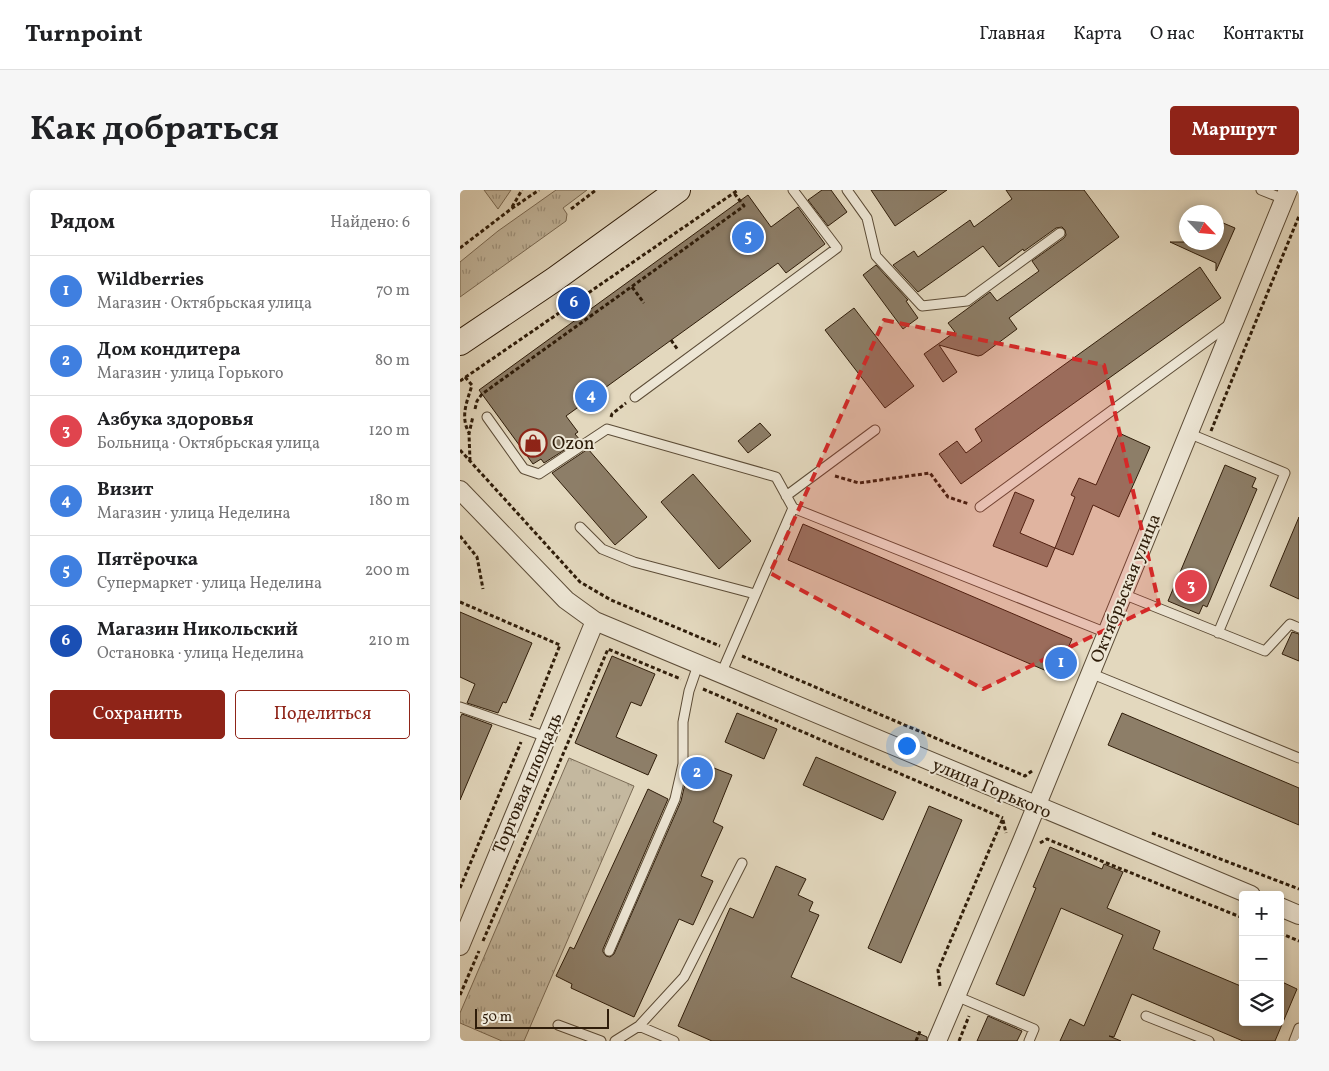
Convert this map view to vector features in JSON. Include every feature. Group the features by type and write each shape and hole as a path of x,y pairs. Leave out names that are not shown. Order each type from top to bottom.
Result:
{"main road":[{"path":"460,343 555,279 678,190"}],"street":[{"name":"Октябрьская улица","path":"937,1041 1036,806 1286,195"},
{"name":"улица Горького","path":"460,490 566,600 595,621 1241,891"},
{"name":"Торговая площадь","path":"460,946 595,621"},
{"path":"1284,909 1299,915"}],"lane":[{"path":"635,397 837,248 793,190"},
{"path":"847,190 867,218 876,256 922,306 967,301 1060,233"},
{"path":"1261,190 1286,195"},
{"path":"980,507 1234,321"},
{"path":"487,417 524,469 539,474 607,429 776,476 792,508 1106,633"},
{"path":"786,496 875,430"},
{"path":"1188,433 1284,473 1218,633"},
{"path":"721,674 792,508"},
{"path":"580,527 602,549 634,562 755,594"},
{"path":"1123,594 1265,650 1290,624 1299,628"},
{"path":"610,951 675,799 682,764 683,722 689,692 698,665"},
{"path":"1090,673 1299,758"},
{"path":"460,707 547,737"},
{"path":"615,1041 639,1026 684,977 742,863"},
{"path":"956,996 1034,1029 1029,1041"},
{"path":"1146,1016 1209,1041"},
{"path":"558,1025 601,1041"},
{"path":"639,1026 674,1041"},
{"path":"1294,1041 1299,1028"}],"path":[{"path":"511,209 522,190"},
{"path":"460,248 539,190"},
{"path":"570,209 596,190"},
{"path":"460,381 738,190"},
{"path":"477,401 482,394 744,206 734,193"},
{"path":"1207,441 1299,216"},
{"path":"632,286 644,303"},
{"path":"465,377 472,385 464,410 464,423 469,434 470,461"},
{"path":"460,413 464,410"},
{"path":"460,450 580,582 611,600 1025,776 1032,770"},
{"path":"820,471 859,483 930,473 948,497 980,507"},
{"path":"460,536 477,557 483,589"},
{"path":"937,992 941,984 938,970 1003,818 1006,834"},
{"path":"1143,829 1299,889"},
{"path":"1038,847 1040,842 1047,839 1239,916"},
{"path":"1284,935 1299,941"},
{"path":"959,1041 974,1004"},
{"path":"916,1041 923,1025"}],"highlighted area":[{"path":"884,320 1104,365 1159,604 983,689 770,573"}],"green space":[{"path":"484,190 511,190 498,209"},
{"path":"556,190 587,190 563,208 567,214 566,221 460,297 460,262 498,231"},
{"path":"569,758 634,786 524,1041 502,1041 460,1023 460,1013"}],"building":[{"path":"822,190 831,190 847,212 828,226 808,200"},
{"path":"871,190 947,190 895,226"},
{"path":"1006,190 1084,190 1119,237 1009,318 1017,329 982,355 978,356 939,345 957,372 943,382 924,354 955,332 948,323 990,292 997,301 1039,271 1032,261 1064,238 1066,235 1065,230 1062,227 1056,228 999,267 983,246 918,292 893,265 914,251 918,257 970,220 974,227 1012,199"},
{"path":"748,195 771,227 798,207 825,244 786,273 778,263 566,416 578,432 575,434 580,440 544,463 541,459 533,464 479,390"},
{"path":"1224,223 1235,228 1216,271 1216,263 1188,250 1224,250"},
{"path":"1170,242 1179,242 1179,246"},
{"path":"876,265 908,300 906,301 918,318 903,329 863,275"},
{"path":"1200,267 1221,298 961,484 939,454 957,441 966,453 982,441 975,429"},
{"path":"854,308 914,386 885,408 825,330"},
{"path":"760,423 771,435 748,453 738,441"},
{"path":"1119,433 1150,447 1119,517 1093,505 1073,555 1055,548 1075,497 1071,495 1079,478 1096,485"},
{"path":"588,449 647,517 615,545 552,473"},
{"path":"1225,465 1256,478 1252,487 1257,489 1207,607 1203,605 1199,614 1168,601"},
{"path":"693,474 751,541 719,569 661,502"},
{"path":"1015,492 1034,500 1020,533 1055,548 1047,567 993,546"},
{"path":"1299,517 1299,599 1270,586"},
{"path":"803,524 1072,639 1056,675 788,560"},
{"path":"460,612 532,643 506,703 503,702 498,713 467,703 475,684 460,677"},
{"path":"1292,632 1299,634 1299,661 1282,654"},
{"path":"612,656 655,674 641,706 631,702 616,737 657,755 648,775 575,743"},
{"path":"737,713 777,729 764,759 725,742"},
{"path":"1122,713 1299,788 1299,825 1108,745"},
{"path":"462,714 492,725 460,800 460,718"},
{"path":"816,757 896,792 883,820 803,785"},
{"path":"693,760 732,775 713,822 723,827 701,876 713,881 693,925 679,919 634,1017 571,988 572,984 556,976 570,947 574,949 648,789 668,799 603,949 606,956 610,957 614,954 681,801 687,775"},
{"path":"929,806 962,820 901,963 868,948"},
{"path":"1050,847 1102,869 1104,864 1123,872 1107,908 1160,931 1153,949 1239,985 1239,1026 1281,1026 1275,1041 1243,1041 1132,994 1114,1037 1109,1036 1121,1041 1060,1041 1070,1019 1084,1026 1123,935 1061,908 1024,996 996,984 1036,888 1033,887"},
{"path":"776,866 806,879 798,895 813,902 809,911 819,915 791,977 927,1037 927,1041 712,1041 678,1026 730,908 753,918"},
{"path":"1284,983 1297,989 1284,1020"},
{"path":"988,1016 1022,1031 1017,1041 977,1041"}],"place":[{"name":"Пятёрочка","path":"748,237"},
{"name":"Магазин Никольский","path":"574,303"},
{"name":"Визит","path":"591,396"},
{"name":"Ozon","path":"533,443"},
{"name":"Азбука здоровья","path":"1191,586"},
{"name":"Wildberries","path":"1061,663"},
{"name":"Дом кондитера","path":"697,773"}]}
